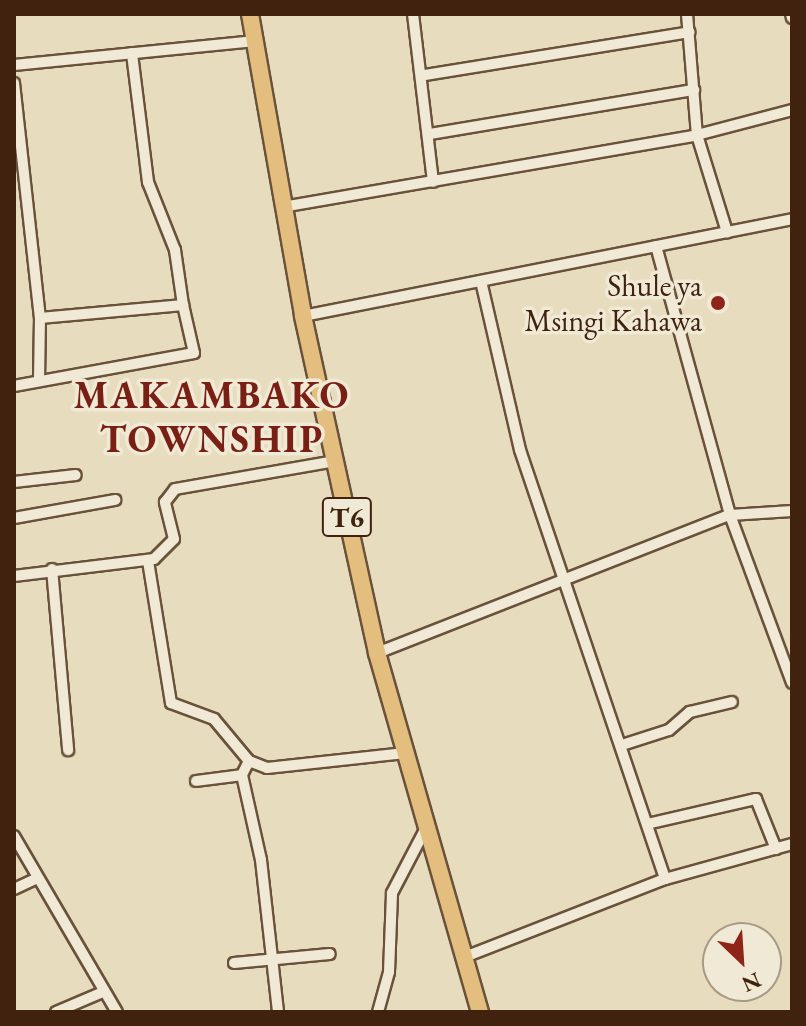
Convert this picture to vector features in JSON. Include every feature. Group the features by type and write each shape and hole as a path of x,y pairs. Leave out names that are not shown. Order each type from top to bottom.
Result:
{"highway":[{"name":"T6","path":"250,14 288,206 303,316 377,653 462,958 480,1012"}],"street":[{"path":"413,14 425,75 433,182"},
{"path":"687,14 697,135 727,232"},
{"path":"425,75 690,32"},
{"path":"14,65 253,41"},
{"path":"14,386 194,353 172,237 148,182 132,53"},
{"path":"14,83 40,318 39,381"},
{"path":"430,134 694,90"},
{"path":"288,206 697,135 792,110"},
{"path":"303,316 792,219"},
{"path":"758,226 792,229"},
{"path":"656,246 730,515 792,683"},
{"path":"481,281 520,450 568,580 665,879"},
{"path":"40,318 183,305"},
{"path":"14,576 52,569 148,561 174,539 165,502 175,489 335,461"},
{"path":"14,482 76,475"},
{"path":"14,518 115,500"},
{"path":"377,653 730,515 792,511"},
{"path":"148,561 171,703 214,719 249,761 267,768 405,753"},
{"path":"52,569 68,750"},
{"path":"622,745 669,730 690,712 732,702"},
{"path":"249,761 242,775 278,1012"},
{"path":"196,781 242,775"},
{"path":"647,824 756,799 776,849"},
{"path":"378,1012 389,972 392,893 426,828"},
{"path":"14,836 117,1012"},
{"path":"462,958 665,879 792,844"},
{"path":"14,889 38,878"},
{"path":"234,963 330,954"},
{"path":"56,1012 103,992"}],"place":[{"name":"Shule ya Msingi Kahawa","path":"718,303"}],"district":[{"name":"MAKAMBAKO TOWNSHIP","path":"212,417"}]}
